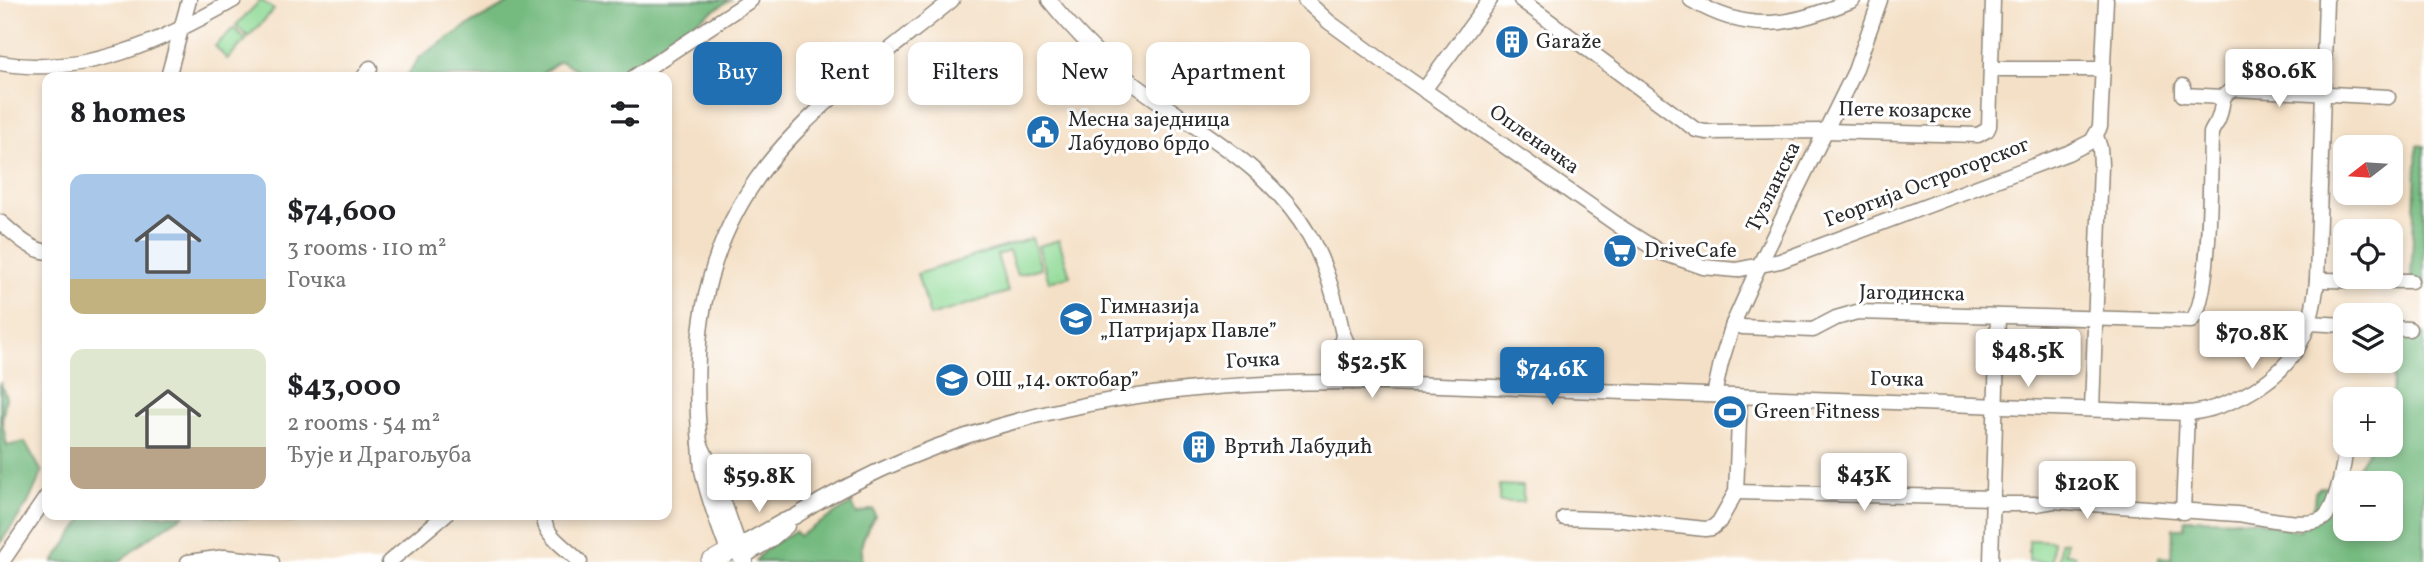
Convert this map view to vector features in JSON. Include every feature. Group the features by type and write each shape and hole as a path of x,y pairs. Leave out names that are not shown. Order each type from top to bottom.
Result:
{"main road":[{"path":"710,562 737,557"}],"street":[{"path":"168,72 189,0"},
{"path":"0,63 58,65 92,61 125,52 181,29 234,0"},
{"path":"642,72 751,0"},
{"path":"916,26 940,0"},
{"path":"737,557 713,471 700,443 696,381 702,311 716,260 736,211 756,180 793,135 832,97 916,26 952,0"},
{"path":"1049,0 1098,55 1137,86 1253,167 1280,195 1306,231 1320,258 1335,298 1343,334 1340,349 1348,382"},
{"name":"Опленачка","path":"1305,0 1329,22 1424,90 1660,252 1691,264 1715,269 1736,270 1759,266"},
{"path":"1424,90 1490,0"},
{"name":"Пете козарске","path":"1521,0 1696,130 1706,132 1825,131 1978,135 1984,133 1989,126 1991,69"},
{"path":"1691,0 1726,17 1770,23 1803,18 1853,0"},
{"name":"Тузланска","path":"1714,396 1733,324 1859,63 1880,0"},
{"path":"1993,0 1991,69 2103,69"},
{"path":"2092,409 2101,164 2098,132 2106,0"},
{"name":"Гочка","path":"737,557 769,541 794,517 899,461 1047,412 1166,390 1271,382 1348,382 2187,413 2232,402 2264,384 2290,360 2309,323 2317,280 2326,0"},
{"path":"2186,95 2223,97 2228,91 2235,89 2388,97"},
{"name":"Јагодинска","path":"1733,324 1810,331 1841,316 1857,312 2191,321 2196,316 2205,282 2211,133 2219,118 2223,97"},
{"name":"Георгија Острогорског","path":"1759,266 1797,255 2068,153 2098,132"},
{"path":"0,222 28,245 42,250"},
{"path":"2317,280 2411,281"},
{"path":"1991,562 1998,316"},
{"path":"2309,323 2333,324"},
{"path":"2403,329 2409,329"},
{"path":"1564,518 1710,528 1719,522 1736,492 1740,397"},
{"path":"2183,512 2187,413"},
{"path":"1736,492 2033,504 2054,501 2316,522 2328,514 2341,477 2344,457"},
{"path":"2,562 42,503"},
{"path":"389,562 440,520"},
{"path":"544,520 547,531 580,562"},
{"path":"188,562 225,557 272,562"}],"green space":[{"path":"261,0 274,10 248,37 236,25"},
{"path":"514,0 730,0 651,50 655,57 634,72 579,72 560,61 544,72 410,72 420,57 465,27"},
{"path":"234,28 246,40 227,59 215,46"},
{"path":"2417,145 2424,146 2424,288 2411,280"},
{"path":"1032,238 1041,268 1017,275 1009,251 997,255 1008,292 930,316 917,274"},
{"path":"1059,240 1070,276 1049,282 1038,246"},
{"path":"2403,329 2424,333 2424,562 2159,562 2159,557 2172,558 2173,528 2184,528 2185,519 2252,520 2300,530 2313,517 2315,492 2320,487 2333,488 2333,541 2403,541 2403,471 2355,471 2364,457 2403,457 2403,387 2392,387 2393,373 2403,373"},
{"path":"0,382 6,397 2,420 7,446 25,442 42,472 28,503 0,543"},
{"path":"1499,485 1523,486 1523,502 1499,502"},
{"path":"852,503 857,514 873,509 875,516 862,544 862,562 755,562 778,541 795,531 799,536"},
{"path":"82,520 176,520 144,541 119,562 53,562"},
{"path":"2029,540 2053,541 2052,562 2029,561"},
{"path":"2060,542 2066,542 2065,554 2075,555 2075,562 2059,562"}],"place":[{"name":"Garaže","path":"1512,42"},
{"name":"Месна заједница Лабудово брдо","path":"1043,132"},
{"name":"DriveCafe","path":"1620,251"},
{"name":"Гимназија „Патријарх Павле”","path":"1076,319"},
{"name":"ОШ „14. октобар”","path":"952,380"},
{"name":"Green Fitness","path":"1730,412"},
{"name":"Вртић Лабудић","path":"1199,447"}]}
